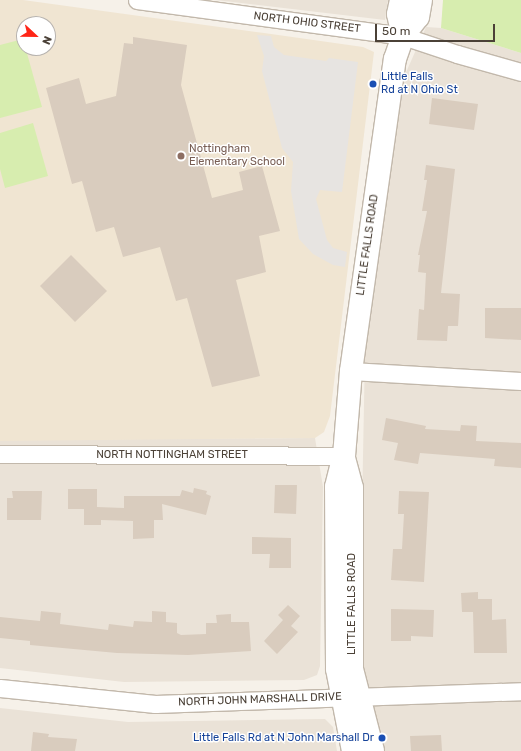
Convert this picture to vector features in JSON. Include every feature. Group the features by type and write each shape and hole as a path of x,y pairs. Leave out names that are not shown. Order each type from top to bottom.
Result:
{"street":[{"name":"NORTH OHIO STREET","path":"137,0 403,36 457,54 521,72"},
{"path":"401,0 398,14 403,36"},
{"name":"LITTLE FALLS ROAD","path":"352,751 350,697 352,669 352,488 344,456 351,371 395,59 403,36 418,17 421,0"},
{"path":"351,371 521,381"},
{"name":"NORTH NOTTINGHAM STREET","path":"0,454 344,456"},
{"name":"NORTH JOHN MARSHALL DRIVE","path":"0,688 131,703 521,692"},
{"name":"LITTLE FALLS ROAD","path":"350,697 373,751"}],"shaded area":[{"name":"Nottingham Elementary School","path":"0,0 23,0 264,33 363,47 374,52 330,416 324,432 315,438 0,441"},
{"path":"216,0 388,0 385,20"},
{"path":"426,27 441,28 521,53 521,751 379,751 364,687 361,561 365,352 404,77"},
{"path":"257,35 271,36 274,47 284,55 326,61 329,58 358,62 342,192 320,190 316,199 327,240 333,248 347,252 345,267 333,265 313,254 299,239 291,191 293,162 282,148 262,71 264,56"},
{"path":"315,438 323,487 320,666 317,675 304,680 124,682 0,668 0,440"},
{"path":"0,708 128,722 325,719 333,727 337,751 0,751"}],"green space":[{"path":"443,0 521,0 521,53 441,28"},
{"path":"16,41 16,56 28,56 42,107 0,118 0,45"},
{"path":"33,123 48,176 5,188 0,169 0,133"}],"building":[{"name":"Nottingham Elementary School","path":"133,37 187,45 181,85 212,198 243,190 239,172 262,166 280,231 259,236 266,272 236,280 260,376 212,387 187,298 176,301 160,247 123,257 114,227 96,232 82,181 72,184 46,88 79,78 86,104 116,96 124,43 133,44"},
{"path":"432,98 478,104 474,130 429,124"},
{"path":"426,165 455,169 441,293 460,294 458,326 448,326 447,341 417,340 419,309 424,310 426,273 418,272 420,255 418,255 427,211 422,211 427,180 424,180"},
{"path":"71,255 107,291 75,322 40,286"},
{"path":"485,308 521,308 521,340 485,338"},
{"path":"386,418 426,426 425,429 460,431 461,425 477,426 476,441 521,443 521,468 494,466 495,459 420,453 418,464 394,460 398,443 382,440"},
{"path":"275,485 297,485 296,514 274,513"},
{"path":"194,488 207,491 206,494 211,496 206,515 162,504 163,520 154,520 154,538 133,539 133,521 101,520 101,525 84,525 84,509 68,509 68,489 97,489 97,507 124,508 124,496 180,496 182,490 193,493"},
{"path":"12,491 42,491 41,520 7,520 7,498 13,498"},
{"path":"399,491 429,492 424,582 391,580 393,549 402,549 404,514 398,514"},
{"path":"252,537 291,538 291,568 269,568 270,554 252,554"},
{"path":"478,592 478,599 492,599 492,620 506,619 507,653 474,653 473,612 462,612 461,593"},
{"path":"288,605 300,616 291,626 298,632 277,654 264,641 283,620 278,615"},
{"path":"391,609 434,610 433,637 411,636 411,641 391,641"},
{"path":"41,611 61,613 60,624 108,630 109,624 133,627 134,621 152,622 152,611 166,612 166,622 177,623 177,633 181,635 206,634 206,623 217,623 216,615 231,614 231,622 249,622 251,651 188,655 117,653 30,645 30,641 0,638 0,617 40,621"},
{"path":"33,732 49,734 48,737 77,739 75,751 31,751"},
{"path":"441,735 442,751 411,751 410,736"}],"place":[{"name":"Little Falls Rd at N Ohio St","path":"373,84"},
{"name":"Nottingham Elementary School","path":"181,156"},
{"name":"Little Falls Rd at N John Marshall Dr","path":"382,738"}]}
